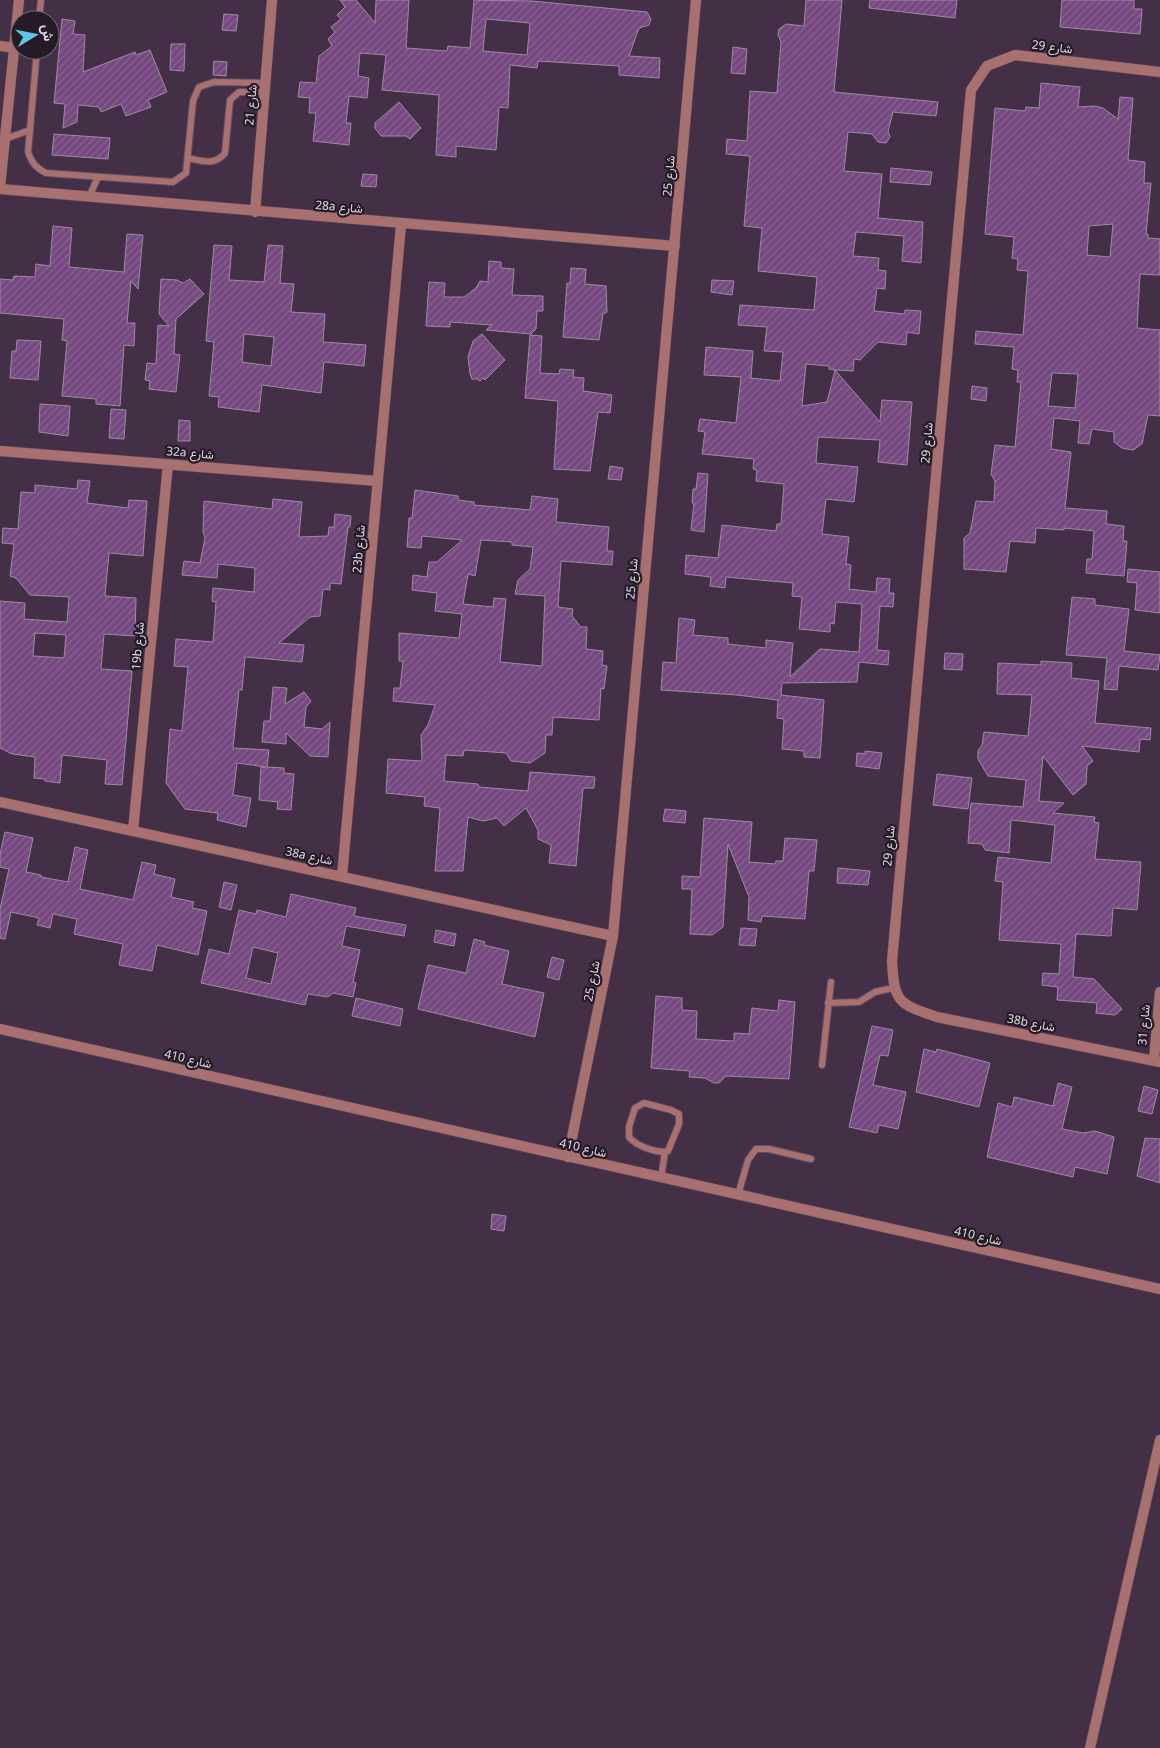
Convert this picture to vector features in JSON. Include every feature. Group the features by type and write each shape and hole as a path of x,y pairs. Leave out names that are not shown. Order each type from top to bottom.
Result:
{"street":[{"name":"شارع 21","path":"255,212 272,0"},
{"name":"شارع 25","path":"568,1157 613,936 696,0"},
{"name":"شارع 29","path":"900,1000 893,988 892,961 971,90 986,66 1015,55 1160,72"},
{"path":"0,188 14,60"},
{"name":"28a شارع","path":"0,188 401,225 675,246"},
{"name":"23b شارع","path":"342,876 401,225"},
{"name":"32a شارع","path":"0,451 378,481"},
{"name":"19b شارع","path":"133,831 168,464"},
{"name":"38a شارع","path":"0,802 613,936"},
{"name":"شارع 31","path":"1157,1061 1160,992"},
{"name":"38b شارع","path":"900,1000 912,1008 937,1017 1157,1061"},
{"name":"شارع 410","path":"0,1030 1160,1289"},
{"path":"1090,1748 1160,1440"}],"lane":[{"path":"36,60 28,152 38,168 46,173 173,182 186,173 193,101 199,87 214,82 265,88"},
{"path":"188,158 213,162 220,159 225,153 230,100 239,92 265,88"},
{"path":"5,140 30,130"},
{"path":"89,197 98,177"},
{"path":"822,1065 831,982"},
{"path":"828,1002 859,1002 876,992 893,988"},
{"path":"661,1178 665,1152 671,1148 679,1124 679,1114 675,1111 649,1104 639,1104 633,1112 628,1132 629,1137 637,1144 665,1152"},
{"path":"738,1195 748,1160 756,1150 769,1149 811,1159"}],"building":[{"path":"340,0 356,0 375,23 376,0 409,0 406,48 447,51 448,46 470,48 474,0 532,1 647,12 651,19 649,25 639,28 629,56 660,58 659,78 619,75 619,66 538,61 537,68 510,65 508,108 499,107 496,150 456,146 456,157 436,155 439,95 382,90 386,55 360,53 358,76 369,78 367,98 349,96 346,123 351,123 349,145 313,141 316,113 309,113 310,98 298,97 300,82 316,83 319,56 332,46 328,39 335,32 331,27 341,19 337,15 345,7","holes":["486,19 530,23 527,55 483,51"]},
{"path":"806,0 842,0 834,92 938,102 936,116 893,112 888,131 890,137 886,143 878,142 872,134 848,132 844,171 882,174 878,218 923,222 921,263 902,261 904,236 856,232 853,256 879,258 878,270 886,271 885,289 877,288 874,311 905,314 905,310 921,311 919,334 907,332 906,345 878,342 860,360 854,359 853,371 835,370 880,422 882,400 912,402 907,465 878,462 880,440 818,437 816,463 858,467 854,502 826,499 822,534 849,537 846,564 851,565 849,589 876,592 877,578 890,579 889,593 894,593 893,607 880,606 877,650 889,651 888,665 859,662 857,682 782,683 781,695 824,700 820,758 804,757 804,751 782,749 784,719 777,718 778,700 661,690 663,662 676,663 679,618 695,620 693,635 728,638 728,644 766,648 766,640 793,643 790,677 820,649 859,652 862,604 836,602 834,624 830,623 830,632 799,629 802,597 792,596 793,583 726,577 725,588 710,586 711,577 685,574 686,555 718,558 722,525 776,531 777,524 781,524 784,484 756,481 757,470 753,469 754,459 702,454 705,432 698,431 700,419 736,423 741,377 704,375 706,347 753,351 750,378 780,381 783,352 764,351 767,327 738,325 740,305 814,310 817,277 758,271 762,228 744,226 750,156 726,154 727,139 747,141 750,91 777,93 781,42 778,35 779,29 786,24 804,26","holes":["806,364 829,366 829,369 835,370 827,402 802,406"]},
{"path":"870,0 957,0 955,18 869,8"},
{"path":"1062,0 1134,0 1134,9 1142,9 1140,34 1060,27"},
{"path":"224,14 238,15 236,31 222,30"},
{"path":"62,19 75,21 73,34 85,35 83,72 135,52 136,55 150,50 167,92 148,100 151,107 126,116 121,104 101,112 99,107 78,105 77,122 63,128 65,104 54,103 58,60 60,60"},
{"path":"171,44 185,44 184,71 170,70"},
{"path":"733,47 747,49 745,74 731,73"},
{"path":"214,61 227,62 226,76 213,75"},
{"path":"1041,83 1080,87 1078,107 1095,106 1103,108 1118,119 1120,97 1133,98 1128,160 1145,162 1144,183 1151,183 1146,234 1148,234 1148,238 1160,239 1160,275 1140,274 1137,328 1160,330 1160,416 1148,415 1142,444 1133,450 1122,448 1114,442 1114,432 1092,429 1089,444 1078,443 1080,421 1054,418 1051,449 1071,452 1065,508 1107,511 1106,524 1124,526 1123,541 1127,541 1124,576 1086,573 1087,559 1092,559 1094,531 1064,528 1064,530 1036,528 1035,543 1010,541 1006,572 964,569 964,538 970,533 976,501 994,502 995,481 991,474 995,445 1015,447 1021,382 1017,382 1018,370 1012,369 1014,347 975,344 976,331 1023,335 1028,271 1017,270 1018,259 1012,258 1014,237 985,234 995,108 1025,111 1026,107 1039,108","holes":["1113,224 1110,257 1087,255 1089,226","1052,373 1078,374 1075,408 1048,406"]},
{"path":"399,102 421,128 410,139 406,136 381,136 375,128 375,123"},
{"path":"54,134 110,138 108,159 52,155"},
{"path":"891,168 932,172 930,185 890,182"},
{"path":"363,174 377,175 376,187 361,186"},
{"path":"53,226 72,228 69,267 124,272 127,234 143,235 138,289 131,281 127,323 135,323 134,346 124,345 120,406 96,404 96,399 62,396 67,341 62,340 64,319 0,313 0,279 13,280 14,276 35,277 36,264 50,266"},
{"path":"214,245 232,246 229,280 264,282 268,245 283,246 280,283 294,284 291,312 325,314 323,342 366,345 364,366 324,362 321,393 262,385 259,412 218,407 219,397 209,396 214,342 206,341","holes":["244,334 274,337 271,366 242,362"]},
{"path":"489,261 501,262 501,268 514,269 512,295 543,296 543,311 537,311 536,329 531,334 486,330 492,325 450,322 450,327 426,326 429,282 445,283 444,297 464,297 476,288 480,281 488,282"},
{"path":"571,268 586,269 585,284 606,286 607,312 603,314 599,340 563,337 567,283 570,283"},
{"path":"161,279 177,280 183,283 190,279 204,294 176,319 174,354 180,355 176,392 149,389 150,381 145,380 147,363 156,364 158,325 169,326 159,314"},
{"path":"712,280 734,281 732,295 711,292"},
{"path":"482,334 505,360 485,380 483,378 480,381 472,379 468,357 473,341"},
{"path":"530,335 542,336 540,373 559,374 560,369 574,370 573,377 584,378 583,391 612,395 610,413 598,412 590,471 554,469 558,401 525,398"},
{"path":"17,340 41,341 38,380 10,378 12,351 16,351"},
{"path":"972,386 987,388 986,401 971,399"},
{"path":"40,404 70,406 68,436 39,432"},
{"path":"111,409 126,410 124,439 109,438"},
{"path":"179,420 190,421 190,441 178,441"},
{"path":"610,466 623,468 621,480 608,479"},
{"path":"698,473 708,474 704,532 691,530 694,503 692,503 693,489 696,489"},
{"path":"78,480 90,481 87,503 128,508 129,500 147,501 143,556 109,553 105,596 136,598 135,636 104,634 101,669 132,671 122,785 105,784 107,760 62,755 60,783 34,778 35,757 12,754 0,748 0,601 25,603 24,619 67,622 69,597 30,595 16,578 10,576 14,544 2,543 3,528 18,529 21,492 35,493 35,485 77,489","holes":["35,633 66,635 64,658 33,656"]},
{"path":"415,490 458,496 458,500 474,502 474,505 530,510 532,496 558,499 556,522 609,527 607,551 613,551 612,565 561,561 558,607 573,609 572,616 581,627 587,627 586,649 603,651 602,665 607,666 604,689 601,688 599,720 553,717 552,735 546,735 545,753 530,763 511,761 506,753 464,750 463,756 446,755 444,781 478,784 479,787 528,791 530,772 595,777 594,788 583,788 576,866 549,863 551,845 538,839 538,830 526,808 504,826 497,818 483,821 468,817 463,871 435,871 440,808 424,806 425,797 386,793 388,759 422,761 421,735 428,725 435,705 393,701 394,688 400,688 403,661 399,661 399,633 459,638 462,614 435,611 437,593 412,590 413,575 427,577 429,562 437,562 462,540 422,536 421,548 407,547 409,518 412,518","holes":["481,540 512,542 512,545 533,547 530,569 518,580 515,594 545,596 542,666 500,662 506,599 494,598 493,607 463,604 468,574 475,576"]},
{"path":"273,499 302,502 299,537 328,536 329,527 334,527 335,514 351,516 341,584 330,583 330,590 323,589 320,616 310,617 279,643 304,645 302,662 245,657 242,690 239,690 233,748 269,750 267,767 284,768 284,773 294,774 291,810 277,809 278,802 259,800 261,767 266,767 237,763 233,795 251,798 246,827 217,820 218,813 185,809 166,783 170,729 182,731 188,667 174,666 176,639 213,642 216,602 212,601 213,588 254,592 255,568 218,564 217,578 182,575 184,561 200,563 205,538 203,531 204,501 272,509"},
{"path":"1128,569 1160,572 1160,613 1135,610 1137,583 1127,582"},
{"path":"1072,597 1095,599 1095,605 1129,609 1124,651 1160,655 1158,670 1119,666 1117,690 1104,689 1107,658 1066,655"},
{"path":"945,653 963,654 962,670 944,669"},
{"path":"1041,661 1072,663 1071,678 1099,681 1095,723 1151,728 1150,740 1140,739 1139,752 1082,746 1093,761 1087,766 1086,784 1073,795 1043,756 1039,801 1064,803 1053,813 1095,817 1094,822 1099,823 1095,859 1141,862 1137,910 1113,908 1111,936 1076,934 1073,977 1094,979 1122,1009 1115,1015 1096,1013 1097,1003 1057,1000 1058,987 1042,985 1043,973 1059,974 1061,944 999,940 1003,882 995,881 998,857 1051,863 1055,825 1011,820 1009,853 985,850 982,844 968,843 971,803 1023,807 1026,780 988,776 978,759 978,751 982,745 984,732 1028,736 1032,695 997,694 998,663 1041,665"},
{"path":"273,687 287,688 285,704 304,692 311,701 306,707 304,727 322,729 330,722 328,757 310,756 286,733 286,744 262,742 264,721 270,721"},
{"path":"865,751 882,753 879,769 856,766 857,753 865,754"},
{"path":"937,774 972,778 968,809 933,805"},
{"path":"665,809 686,811 685,823 663,821"},
{"path":"704,818 752,822 749,862 775,864 776,861 783,861 785,838 817,840 814,871 809,871 805,919 762,916 761,922 748,920 749,897 728,844 723,927 712,935 690,934 692,889 682,889 682,876 700,877"},
{"path":"5,832 33,838 26,872 41,875 41,877 68,882 75,847 88,850 80,889 133,900 142,862 156,865 154,874 175,879 171,897 194,902 192,908 207,911 198,955 157,945 152,971 119,965 123,944 74,934 77,919 53,914 50,928 37,925 39,918 11,912 5,939 0,938 0,909 9,869 0,867 0,854"},
{"path":"838,868 870,871 868,885 837,883"},
{"path":"224,882 237,885 231,910 219,907"},
{"path":"291,894 356,908 354,916 406,925 404,936 346,926 342,946 360,950 353,982 356,983 353,997 333,993 328,997 308,994 305,1005 201,983 209,949 229,954 239,910 256,914 257,910 286,917","holes":["253,947 278,953 271,984 246,978"]},
{"path":"741,928 757,929 755,946 739,945"},
{"path":"436,930 456,934 454,946 434,942"},
{"path":"474,939 485,942 484,945 509,951 502,984 544,993 535,1037 418,1009 428,965 466,973"},
{"path":"552,957 564,960 559,980 547,977"},
{"path":"656,996 682,998 682,1010 697,1011 696,1039 734,1041 734,1033 749,1034 752,1008 778,1011 779,1000 795,1002 789,1079 726,1076 719,1083 714,1083 705,1078 689,1077 690,1071 651,1068"},
{"path":"356,998 403,1009 400,1026 352,1016"},
{"path":"872,1026 893,1030 888,1056 880,1055 873,1085 906,1092 898,1129 879,1125 877,1133 849,1127"},
{"path":"924,1049 936,1052 937,1049 990,1063 979,1107 916,1092"},
{"path":"1058,1083 1072,1087 1062,1129 1083,1133 1095,1131 1114,1137 1107,1174 1075,1167 1073,1177 987,1157 998,1103 1012,1107 1014,1097 1053,1106"},
{"path":"1144,1086 1158,1090 1152,1114 1138,1111"},
{"path":"1145,1138 1160,1139 1160,1183 1137,1176"},
{"path":"492,1214 506,1216 504,1231 491,1229"}]}
